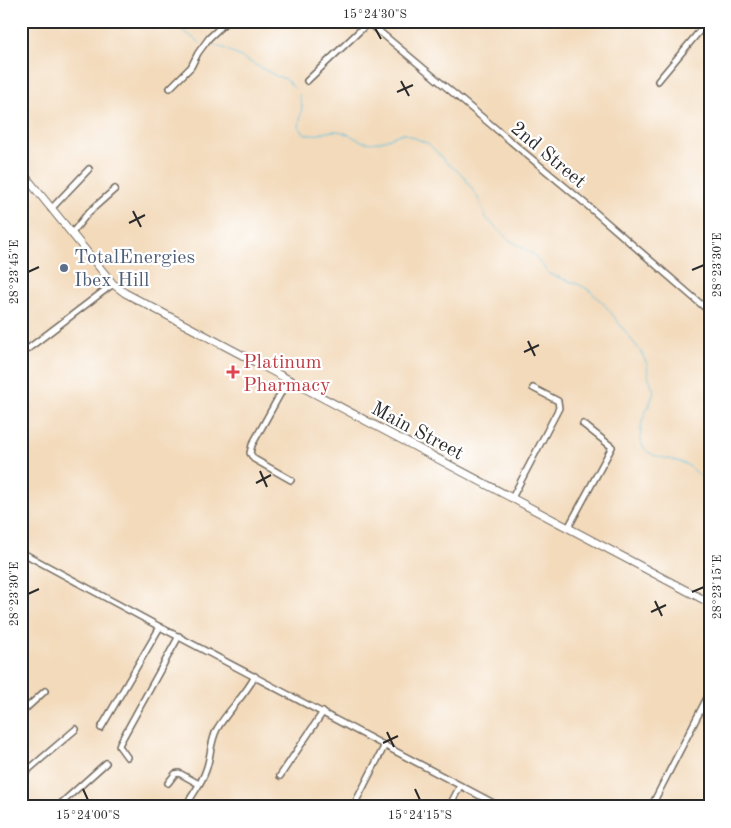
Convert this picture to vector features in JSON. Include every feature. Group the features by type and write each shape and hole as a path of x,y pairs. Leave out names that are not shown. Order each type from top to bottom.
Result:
{"main road":[{"name":"Main Street","path":"21,171 113,284 139,301 710,603"}],"street":[{"path":"170,88 191,67 209,38 227,21"},
{"path":"658,81 708,21"},
{"path":"307,81 369,22"},
{"name":"2nd Street","path":"369,22 581,200 710,312"},
{"path":"51,209 89,169"},
{"path":"72,233 88,213 115,189"},
{"path":"21,354 113,284"},
{"path":"288,380 250,452 254,459 292,480"},
{"path":"512,498 560,406 555,399 533,388"},
{"path":"568,528 612,447 583,424"},
{"path":"21,552 501,807"},
{"path":"101,728 160,627"},
{"path":"127,757 119,746 120,742 179,636"},
{"path":"185,807 206,771 209,752 216,732 222,721 244,695 255,676"},
{"path":"21,713 45,691"},
{"path":"651,807 710,692"},
{"path":"280,776 323,712"},
{"path":"21,776 76,729"},
{"path":"353,807 386,745"},
{"path":"57,807 106,763"},
{"path":"168,783 175,774 179,773 199,784"},
{"path":"450,807 460,786"}],"waterway":[{"path":"170,21 200,43"},
{"path":"207,44 224,48 276,76 286,79 294,88"},
{"path":"299,95 302,106 299,127 305,134 313,135 336,131 370,143 380,142 403,133 429,144 447,163 463,175 478,198 486,218 509,240 533,254 549,274 580,285 589,290 605,305 641,352 647,364 648,375 654,391 641,427 643,447 655,455 687,465 710,487"}],"place":[{"name":"TotalEnergies Ibex Hill","path":"64,268"},
{"name":"Platinum Pharmacy","path":"233,372"}]}
